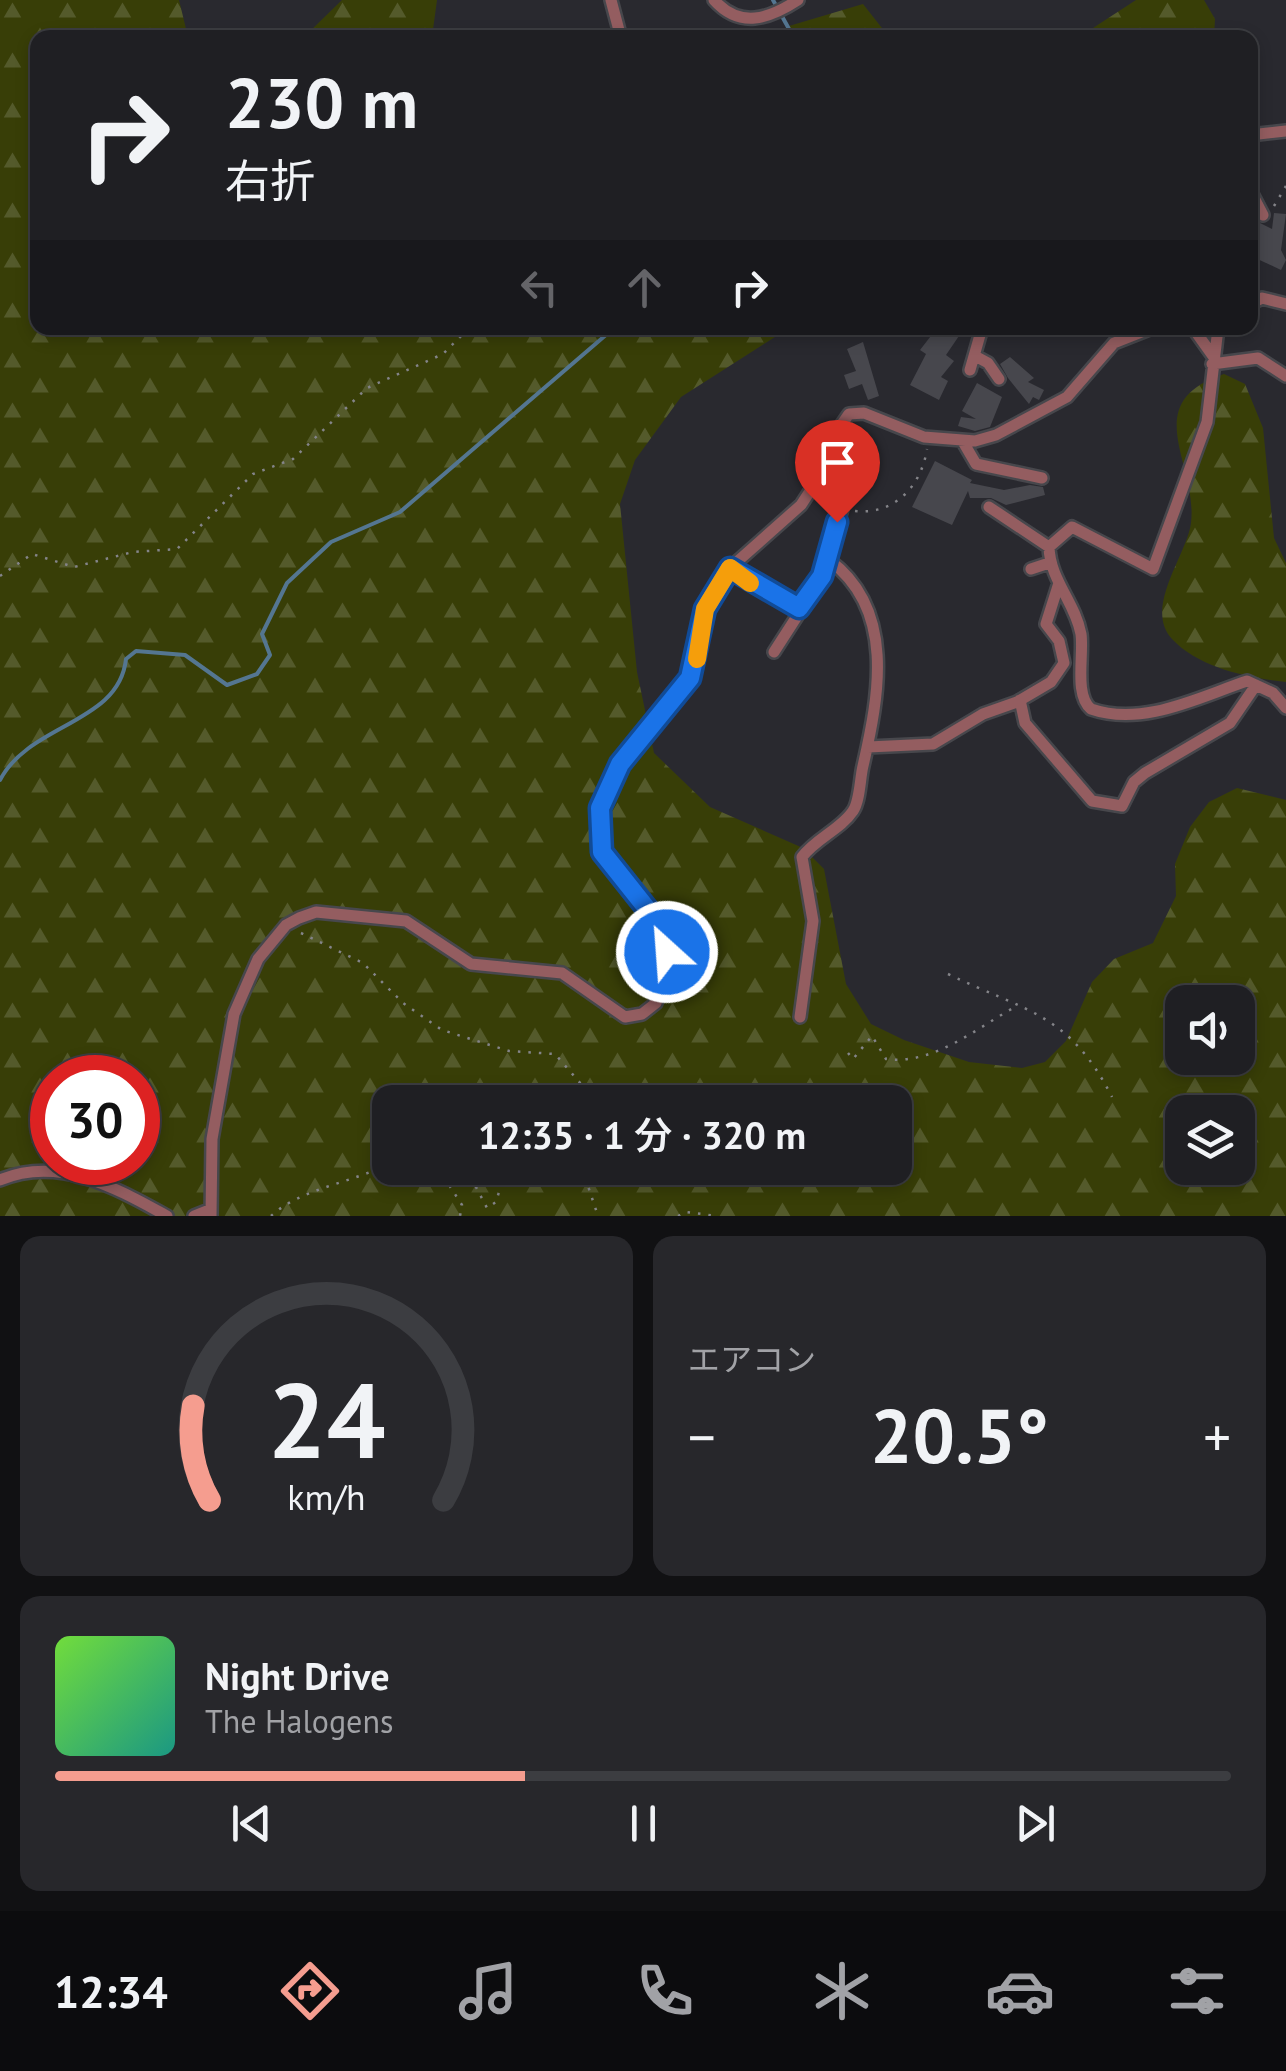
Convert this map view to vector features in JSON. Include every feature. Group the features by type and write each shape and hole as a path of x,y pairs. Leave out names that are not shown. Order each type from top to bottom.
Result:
{"street":[{"path":"611,0 619,30"},
{"path":"714,0 730,15 768,18 794,3"},
{"path":"1258,134 1286,131"},
{"path":"1258,204 1264,215"},
{"path":"1258,300 1286,304"},
{"path":"970,370 980,335"},
{"path":"194,1216 210,1213 212,1139 234,1014 258,959 286,925 316,912 406,921 459,959 562,973 625,1017 642,1014 656,1002 667,952 652,915 602,852 600,808 620,764 690,678 705,609 730,568 801,505 816,482 828,444 849,414 864,413 928,438 962,440 996,435 1054,405 1084,381 1114,342 1133,335"},
{"path":"1197,335 1213,360"},
{"path":"1217,335 1207,422 1153,569 1081,528 1061,533 1049,548 1049,563 1078,620 1082,697 1091,708 1114,712 1180,708 1247,681 1273,693 1286,708"},
{"path":"976,356 988,363 999,379"},
{"path":"1213,360 1258,358 1286,376"},
{"path":"962,440 976,464 1042,478"},
{"path":"989,507 1049,548"},
{"path":"774,652 829,560 842,508"},
{"path":"800,1017 813,921 802,857 853,812 878,686 878,645 860,592 846,573 829,560"},
{"path":"1031,570 1049,563"},
{"path":"730,568 799,608"},
{"path":"868,746 924,747 1051,682 1064,662 1060,641 1046,624 1059,583"},
{"path":"1020,700 1024,723 1092,801 1122,806 1134,782 1145,773 1230,723 1256,685"},
{"path":"0,1180 30,1171 75,1174 167,1216"}],"path":[{"path":"1264,215 1268,215 1286,186"},
{"path":"0,576 32,554 74,567 133,552 177,549 252,474 293,459 367,388 443,354 462,335"},
{"path":"842,508 872,512 896,503 915,483 928,438"},
{"path":"286,925 363,963 403,1003 442,1030 509,1051 555,1054 582,1085"},
{"path":"948,974 1058,1024 1085,1049 1112,1097"},
{"path":"848,1054 853,1059 872,1036 886,1060 916,1059 946,1048 1016,1006"},
{"path":"271,1216 284,1204 372,1172"},
{"path":"449,1185 462,1204 460,1216"},
{"path":"475,1185 487,1208 496,1202 501,1185"},
{"path":"588,1185 598,1216"},
{"path":"678,1216 686,1212 718,1216"}],"green space":[{"path":"0,0 179,0 186,30 30,30 30,335 778,335 681,397 635,460 620,504 637,672 654,753 710,807 803,848 824,869 846,984 871,1024 969,1062 1022,1068 1045,1062 1066,1041 1092,982 1114,959 1153,943 1176,896 1175,864 1190,827 1209,802 1237,788 1286,800 1286,1216 0,1216"},
{"path":"342,0 437,0 433,30 311,30"},
{"path":"1136,0 1204,0 1215,19 1214,30 1093,28"},
{"path":"863,4 883,30 788,30 789,26"},
{"path":"1224,374 1245,384 1263,428 1274,538 1286,563 1286,682 1210,664 1183,649 1164,626 1164,597 1191,523 1177,418 1183,401 1198,386"}],"building":[{"path":"1274,213 1286,214 1281,250 1286,260 1281,270 1258,259 1258,222 1272,229"},
{"path":"932,335 960,335 946,355 954,361 941,377 948,381 939,400 910,385 926,354 920,350"},
{"path":"863,342 879,396 868,400 862,384 849,389 844,375 856,371 847,349"},
{"path":"1010,357 1034,378 1028,382 1044,390 1039,400 1033,397 1029,404 1008,378 1000,364"},
{"path":"977,383 1002,397 990,427 975,431 958,426 961,417 976,419 962,411"},
{"path":"935,461 972,480 970,483 1004,490 1043,487 1045,495 1006,505 991,498 970,498 968,491 952,525 912,507"}],"waterway":[{"path":"773,0 790,30"},
{"path":"0,780 31,746 108,697 120,681 126,659 136,651 185,655 227,685 257,674 270,655 262,634 287,583 331,542 400,512 606,335"}],"slow traffic":[{"path":"697,659 710,596 730,568 750,583"}],"route":[{"path":"667,952 652,915 602,852 600,808 607,785 690,678 699,653 705,609 730,568 799,608 822,576 837,522"}]}
